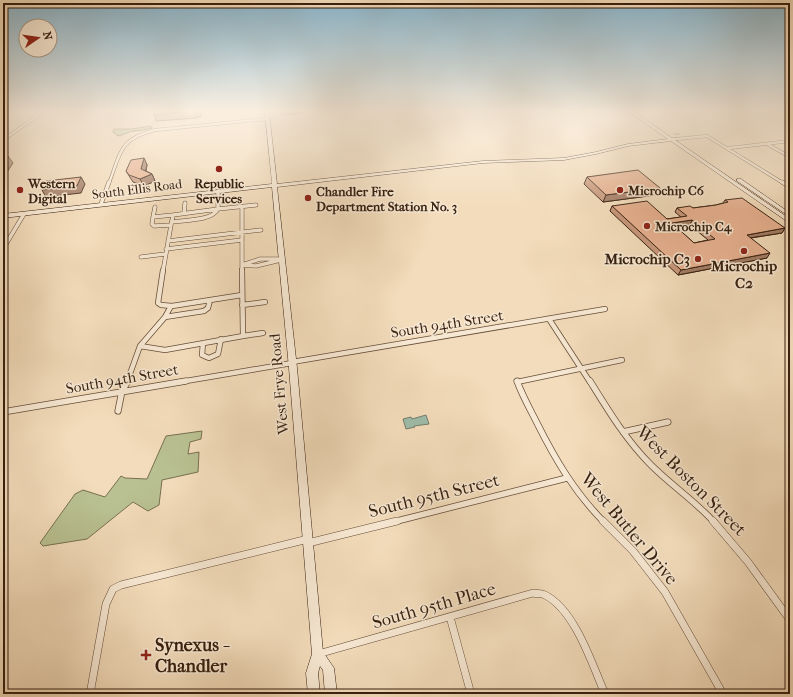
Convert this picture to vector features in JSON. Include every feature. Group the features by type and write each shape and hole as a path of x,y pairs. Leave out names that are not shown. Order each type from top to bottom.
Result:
{"street":[{"path":"101,204 124,145"},
{"name":"West Frye Road","path":"270,145 292,362 318,654 312,673 314,694"},
{"name":"South Ellis Road","path":"3,216 496,160 570,158 632,145"},
{"path":"678,145 790,221"},
{"path":"686,145 790,215"},
{"path":"722,145 790,187"},
{"path":"728,148 762,145"},
{"path":"768,145 790,158"},
{"path":"155,207 152,224 154,226 210,217 216,214 218,209 218,191"},
{"path":"184,213 185,204"},
{"path":"153,217 256,205"},
{"path":"242,207 242,336"},
{"path":"3,249 24,214"},
{"path":"173,214 165,252 158,302 161,305 171,306 242,295"},
{"path":"168,241 261,230"},
{"path":"141,257 242,240"},
{"path":"242,265 247,267 282,260"},
{"path":"165,317 204,311 208,308 210,300"},
{"path":"242,305 265,302"},
{"path":"118,411 122,392 126,386 140,346 165,317 171,306"},
{"name":"South 94th Street","path":"3,412 605,309"},
{"name":"West Boston Street","path":"549,319 636,450 654,468 701,508 726,535 750,564 790,620"},
{"path":"140,346 165,350 221,339 263,333"},
{"path":"203,343 202,355 209,358 218,354 221,339"},
{"path":"581,368 622,360"},
{"name":"West Butler Drive","path":"581,368 517,382 550,450 567,478 593,511 633,551 665,592 723,694"},
{"path":"623,432 668,422"},
{"name":"South 95th Street","path":"90,694 106,604 113,589 121,585 567,478"},
{"name":"South 95th Place","path":"318,654 533,593 546,595 556,602 570,619 605,694"},
{"path":"450,616 471,694"},
{"name":"West Frye Road","path":"318,654 328,668 331,694"}],"shaded area":[{"path":"426,415 429,424 414,426 415,427 406,429 403,419 411,417 412,419"},
{"path":"202,431 201,439 190,442 188,454 199,452 198,472 162,480 159,505 148,511 133,502 87,539 43,546 40,543 75,494 83,490 105,497 121,476 125,478 147,479 166,436"}],"building":[{"path":"8,156 3,164 3,157"},
{"path":"144,158 141,169 152,174 140,179 129,175 126,171 131,160"},
{"path":"638,170 660,188 606,195 587,177"},
{"path":"81,177 77,186 42,190 46,181"},
{"path":"742,198 785,228 747,235 770,253 681,270 612,206 647,201 667,219 687,216 677,208 690,206 693,208 728,202 725,200","holes":["692,220 715,239 694,243 672,223"]}],"place":[{"name":"Republic Services","path":"219,169"},
{"name":"Western Digital","path":"20,190"},
{"name":"Microchip C6","path":"620,190"},
{"name":"Chandler Fire Department Station No. 3","path":"308,198"},
{"name":"Microchip C4","path":"647,226"},
{"name":"Microchip C2","path":"744,251"},
{"name":"Microchip C3","path":"698,259"},
{"name":"Synexus - Chandler","path":"146,655"}]}
